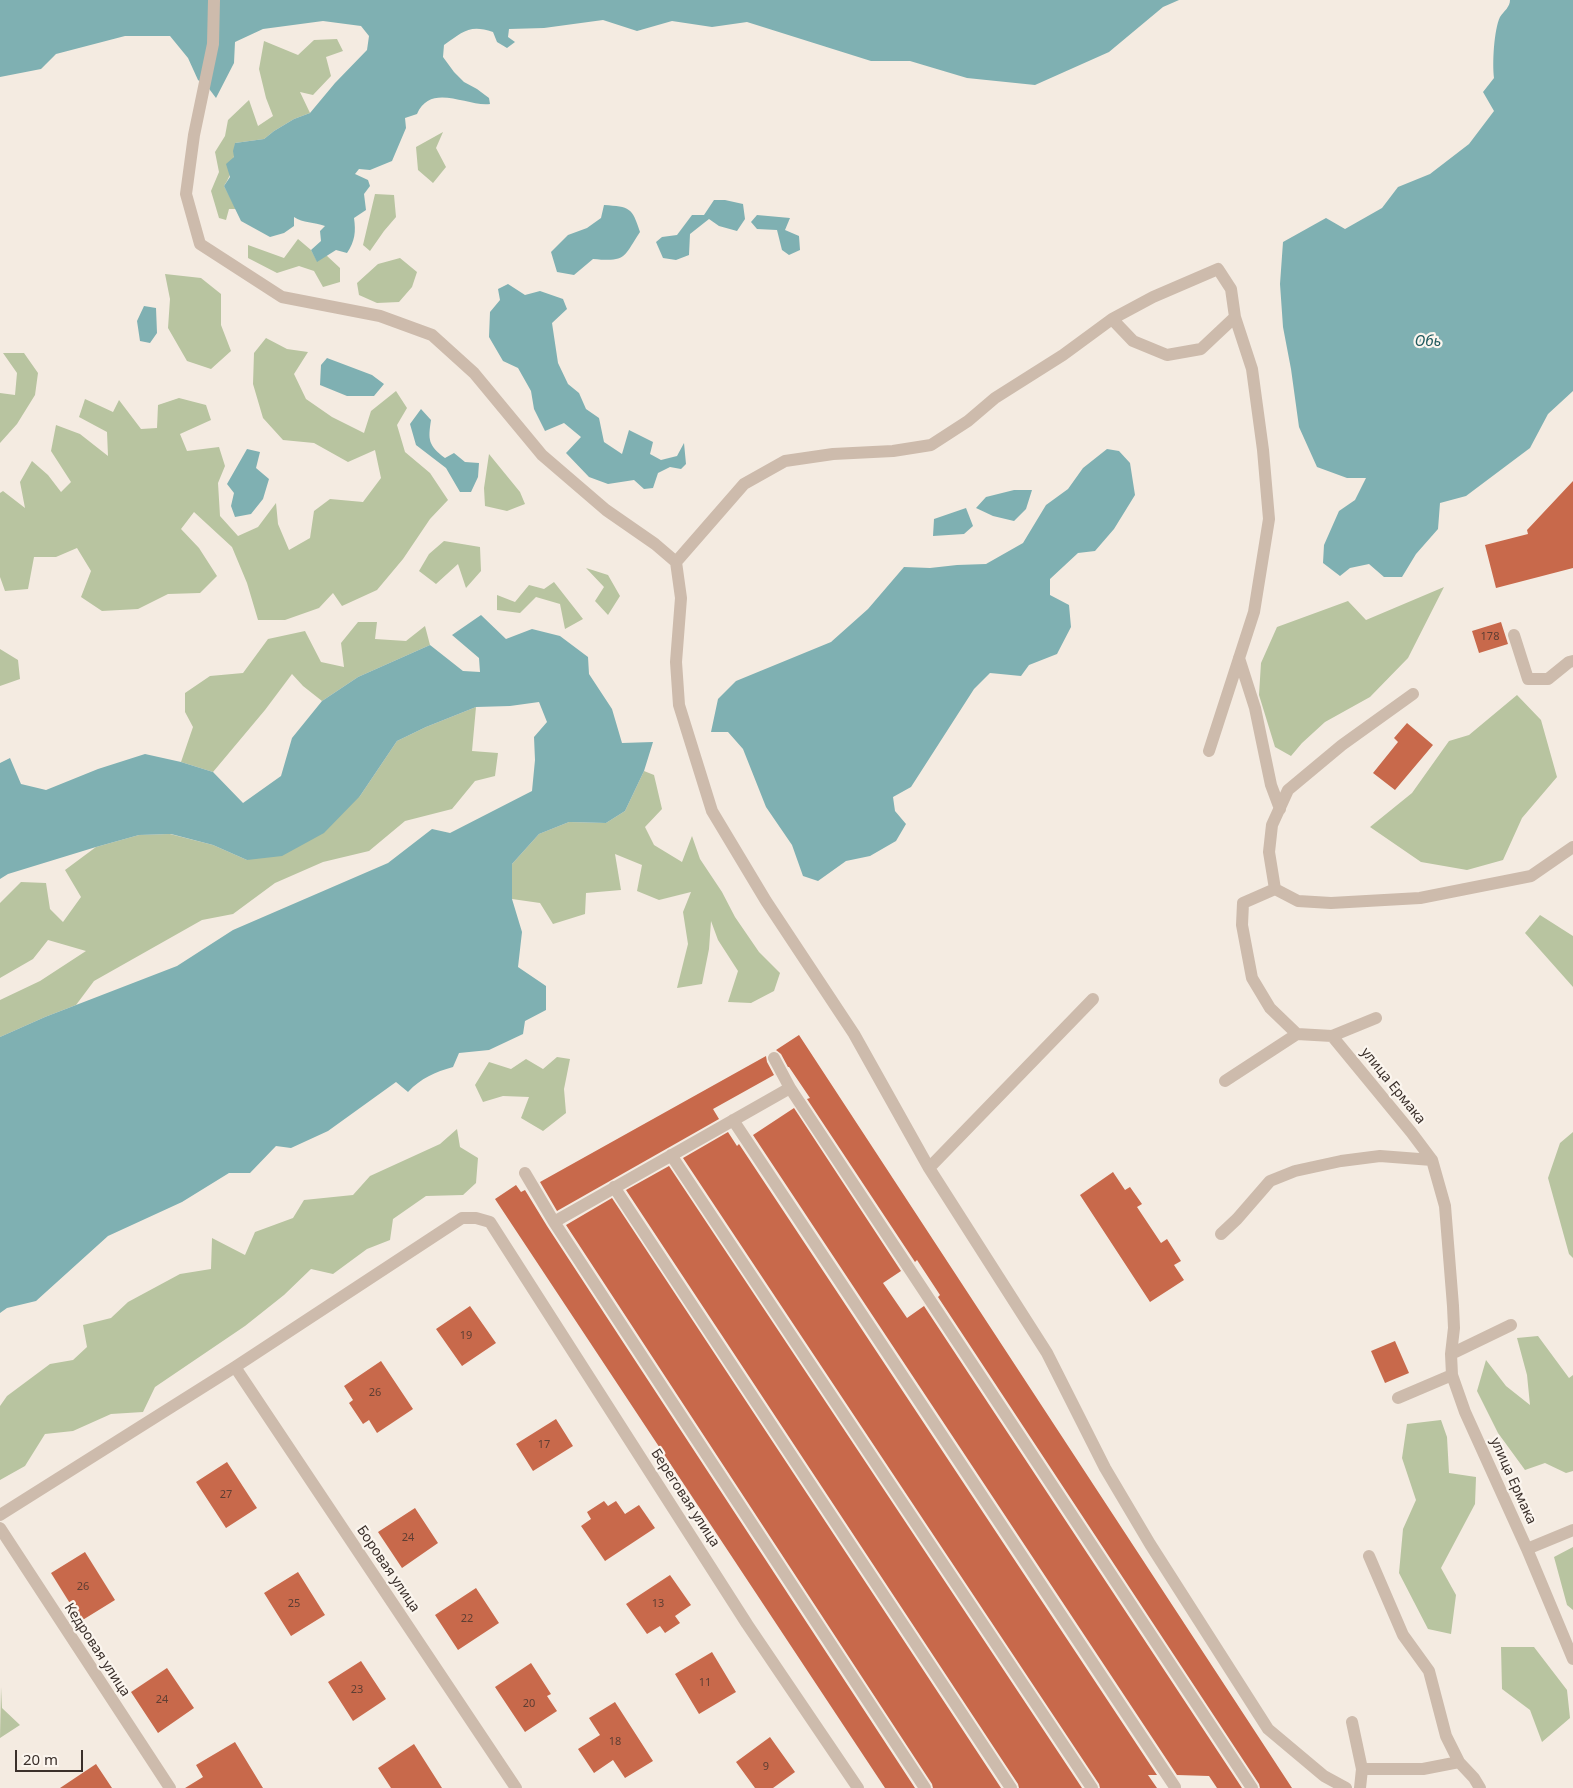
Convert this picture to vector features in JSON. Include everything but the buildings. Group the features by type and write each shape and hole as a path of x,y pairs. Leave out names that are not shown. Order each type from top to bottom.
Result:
{"street":[{"path":"214,0 212,44 194,135 186,194 200,244 282,297 380,316 432,335 474,373 542,455 606,510 655,544 676,562 681,598 676,662 679,705 712,811 766,901 854,1034 929,1168 1047,1353 1105,1468 1150,1544 1268,1729 1324,1776 1346,1788"},
{"path":"676,562 744,484 785,461 832,454 893,451 931,445 968,421 995,398 1112,320 1153,297 1218,269 1231,289 1235,317 1252,369 1263,450 1269,519 1254,612 1209,751"},
{"path":"1112,320 1134,341 1167,355 1201,349 1235,317"},
{"path":"1514,635 1528,679 1548,679 1568,662 1573,661"},
{"path":"1239,658 1255,708 1271,785 1280,809"},
{"path":"1275,889 1269,852 1272,825 1288,790 1342,745 1413,694"},
{"path":"1275,889 1298,901 1332,903 1420,898 1531,876 1573,847"},
{"path":"1275,889 1244,903 1242,925 1252,978 1270,1008 1297,1034"},
{"path":"929,1168 1093,999"},
{"path":"1225,1081 1297,1034 1332,1036 1376,1018"},
{"name":"улица Ермака","path":"1332,1036 1432,1160 1444,1206 1453,1306 1452,1375 1465,1412 1527,1549 1573,1660"},
{"path":"774,1058 790,1088 1252,1788"},
{"path":"554,1222 790,1088"},
{"path":"733,1120 1175,1788"},
{"path":"671,1155 1092,1788"},
{"path":"1221,1234 1237,1219 1270,1181 1295,1171 1341,1161 1380,1156 1432,1160"},
{"path":"525,1173 554,1222 925,1788"},
{"path":"614,1187 1011,1788"},
{"name":"Береговая улица","path":"236,1367 462,1218 476,1218 490,1222 747,1624 858,1788"},
{"path":"1451,1354 1511,1325"},
{"path":"0,1515 236,1367"},
{"name":"Боровая улица","path":"236,1367 516,1788"},
{"path":"1398,1398 1452,1375"},
{"name":"Кедровая улица","path":"0,1528 170,1788"},
{"path":"1527,1549 1573,1530"},
{"path":"1369,1556 1403,1635 1428,1671 1446,1736 1459,1762 1474,1778 1480,1788"},
{"path":"1352,1722 1362,1769 1360,1788"},
{"path":"1362,1769 1423,1769 1459,1762"}],"green space":[{"path":"337,39 343,51 326,57 331,76 313,95 300,92 310,113 294,119 264,139 235,143 231,171 224,186 236,209 229,209 226,220 219,218 211,191 219,172 215,152 225,136 228,120 249,100 258,126 273,116 266,98 259,69 264,41 298,55 314,40"},
{"path":"443,132 436,148 446,167 433,183 418,170 416,147"},
{"path":"375,194 394,195 396,217 370,251 363,245"},
{"path":"298,239 311,250 317,261 326,255 340,268 340,282 323,287 314,271 299,266 277,273 248,258 248,245 284,258"},
{"path":"400,258 417,272 412,287 399,302 377,303 359,295 357,283 378,264"},
{"path":"165,274 201,278 221,294 221,325 231,351 211,369 187,361 168,328 170,299"},
{"path":"266,338 287,349 308,352 294,374 306,399 332,417 364,433 371,411 396,391 407,408 397,425 405,452 430,473 448,500 430,519 403,559 377,590 342,606 333,593 319,608 285,620 258,620 247,583 232,547 194,512 181,529 199,548 217,576 200,593 168,594 138,609 102,611 81,597 91,571 77,548 56,557 34,557 28,589 5,591 0,577 0,493 3,491 25,508 20,482 32,461 48,475 61,492 71,482 51,451 56,425 80,434 108,456 107,432 79,417 85,399 113,412 119,400 141,429 157,428 158,405 179,398 206,405 211,420 180,434 187,451 219,447 225,466 218,483 220,516 238,536 258,527 276,503 278,524 289,550 310,538 314,511 330,499 363,502 381,478 375,450 348,462 314,443 283,440 263,418 253,384 254,353"},
{"path":"3,353 24,353 38,373 35,395 17,424 0,443 0,393 15,395 17,373"},
{"path":"489,454 520,492 525,504 507,511 485,506 484,488"},
{"path":"444,541 480,547 481,571 466,588 458,564 436,584 419,571 429,554"},
{"path":"586,568 608,575 620,596 608,615 595,601 604,587"},
{"path":"554,582 583,619 565,629 560,604 536,597 520,613 497,610 497,595 515,602 529,585 544,589"},
{"path":"1444,587 1408,658 1370,697 1325,722 1291,756 1275,747 1259,695 1261,663 1277,627 1348,601 1366,620"},
{"path":"358,622 377,622 375,639 406,641 425,626 430,645 358,677 322,701 303,686 292,674 265,710 213,772 181,762 193,727 185,712 185,693 210,676 243,673 268,639 305,631 321,662 344,667 341,643"},
{"path":"0,649 18,660 20,679 0,686"},
{"path":"1517,695 1541,720 1557,777 1522,818 1503,860 1467,870 1421,862 1370,827 1412,793 1449,741 1469,735"},
{"path":"476,707 472,751 498,753 495,776 475,781 452,809 405,821 369,851 323,862 275,883 233,914 202,920 94,981 76,1005 0,1037 0,1000 40,981 86,951 48,940 33,959 0,978 0,903 21,882 46,883 50,909 63,922 81,897 65,870 96,847 139,835 170,834 213,845 247,860 360,796 397,741"},
{"path":"644,771 654,775 662,809 645,827 654,845 682,862 692,836 700,859 722,892 735,917 759,952 780,973 774,991 751,1003 728,1002 738,971 718,940 711,921 709,949 702,984 677,988 688,944 683,912 691,892 659,900 637,891 642,865 615,854 621,890 586,893 585,914 553,924 540,903 512,899 512,864 539,834 569,822 606,823 625,811"},
{"path":"1540,915 1573,936 1573,987 1525,933"},
{"path":"557,1057 570,1059 564,1089 566,1113 543,1131 521,1118 529,1097 503,1096 483,1102 475,1085 489,1062 511,1069 526,1059 543,1069"},
{"path":"457,1129 460,1147 478,1158 476,1183 463,1195 426,1196 393,1219 390,1240 367,1249 333,1274 311,1269 284,1295 245,1326 155,1387 143,1412 111,1414 73,1431 45,1434 25,1466 0,1480 0,1406 7,1396 50,1364 73,1360 87,1347 83,1325 111,1318 128,1302 180,1274 211,1269 212,1238 245,1255 255,1232 293,1218 304,1200 353,1195 370,1176 440,1144"},
{"path":"1573,1132 1573,1258 1569,1254 1548,1178 1560,1143"},
{"path":"1538,1336 1569,1378 1573,1375 1573,1471 1566,1473 1545,1463 1525,1470 1498,1433 1477,1391 1486,1360 1506,1386 1530,1405 1527,1375 1517,1338"},
{"path":"1441,1420 1447,1437 1449,1473 1476,1477 1475,1504 1441,1568 1456,1595 1451,1634 1428,1629 1399,1573 1403,1529 1416,1500 1402,1458 1407,1424"},
{"path":"1573,1547 1573,1610 1567,1605 1554,1557"},
{"path":"1501,1647 1534,1647 1567,1690 1570,1718 1542,1742 1530,1710 1502,1689"},
{"path":"1,1687 2,1708 20,1725 0,1738"}],"water":[{"path":"0,0 1179,0 1163,7 1109,52 1035,85 967,78 910,61 871,61 747,22 712,27 672,21 637,31 603,20 544,28 509,29 508,37 515,42 507,48 497,42 493,32 472,29 456,36 444,45 443,57 464,82 489,98 490,104 450,98 431,99 423,105 417,114 405,118 406,128 392,161 370,170 359,169 355,174 368,180 370,186 364,194 366,210 354,218 354,236 350,249 347,253 336,250 317,262 311,250 321,241 320,231 325,226 294,217 294,226 284,233 270,237 241,221 224,186 230,177 226,164 234,157 235,143 264,139 294,119 310,113 335,83 367,50 369,36 361,26 323,21 263,29 235,42 234,63 216,98 207,86 198,80 188,58 170,36 125,36 56,54 41,69 0,77"},
{"name":"Обь","path":"1510,0 1573,0 1573,391 1548,414 1530,448 1466,496 1440,503 1438,529 1416,554 1402,577 1384,577 1369,564 1350,568 1340,576 1323,563 1324,545 1339,511 1355,500 1366,478 1347,478 1317,467 1299,427 1283,327 1280,284 1283,242 1326,218 1345,229 1382,208 1398,187 1430,174 1469,144 1494,111 1483,92 1494,78 1493,56 1496,30 1500,17 1508,7"},
{"path":"714,200 725,200 743,204 745,219 737,231 719,226 709,219 690,234 689,255 676,260 663,258 656,242 662,237 677,235 692,215 704,215"},
{"path":"604,205 625,208 632,213 640,232 630,248 618,259 593,259 574,275 557,272 551,252 568,235 587,228 601,218"},
{"path":"757,215 790,218 785,230 799,236 800,250 789,255 782,250 777,230 757,229 751,222"},
{"path":"508,284 525,295 540,291 563,299 567,309 552,323 558,363 568,384 579,393 586,409 599,418 604,442 622,454 629,430 653,442 650,454 661,460 677,456 684,443 686,464 681,469 670,467 658,473 653,488 644,489 634,480 608,484 589,477 566,453 581,437 564,423 545,431 534,409 531,391 518,368 503,361 489,337 490,312 500,300 498,289"},
{"path":"144,306 156,308 157,333 150,343 140,341 137,321"},
{"path":"327,358 372,375 384,384 374,396 347,396 320,385 321,365"},
{"path":"421,409 431,420 430,442 439,453 445,458 454,453 465,462 479,463 478,477 471,492 460,492 446,468 416,445 410,424"},
{"path":"247,449 260,452 256,468 269,479 263,499 251,514 235,517 231,506 234,493 227,484"},
{"path":"1107,449 1119,451 1130,463 1135,495 1114,529 1095,551 1078,553 1050,579 1050,595 1069,605 1071,627 1057,654 1029,665 1021,676 990,673 974,689 911,787 893,797 895,811 906,824 896,841 870,856 846,861 818,881 803,876 792,845 766,807 743,749 728,732 711,732 718,699 736,681 831,642 868,609 904,567 930,568 986,564 1023,543 1046,505 1068,489 1083,468"},
{"path":"1014,490 1032,490 1026,509 1014,521 993,516 976,508 986,497"},
{"path":"966,508 973,526 964,534 933,536 934,519"},
{"path":"481,615 506,639 532,629 560,636 588,657 589,674 612,709 622,743 653,742 644,771 625,811 606,823 569,822 539,834 512,864 512,899 522,932 518,967 546,986 546,1010 525,1021 523,1034 489,1050 459,1053 453,1067 429,1076 408,1092 396,1082 328,1131 291,1148 276,1146 250,1173 229,1173 182,1202 108,1236 36,1301 7,1308 0,1313 0,1037 45,1017 177,966 233,930 388,863 432,829 450,833 532,791 535,760 534,737 547,722 539,702 510,706 476,707 397,741 360,796 324,833 282,856 247,860 213,845 171,834 139,835 8,874 0,879 0,763 10,758 21,784 46,790 98,769 145,754 213,772 243,803 281,776 292,738 322,701 358,677 430,645 463,671 480,672 479,658 452,635"}]}
